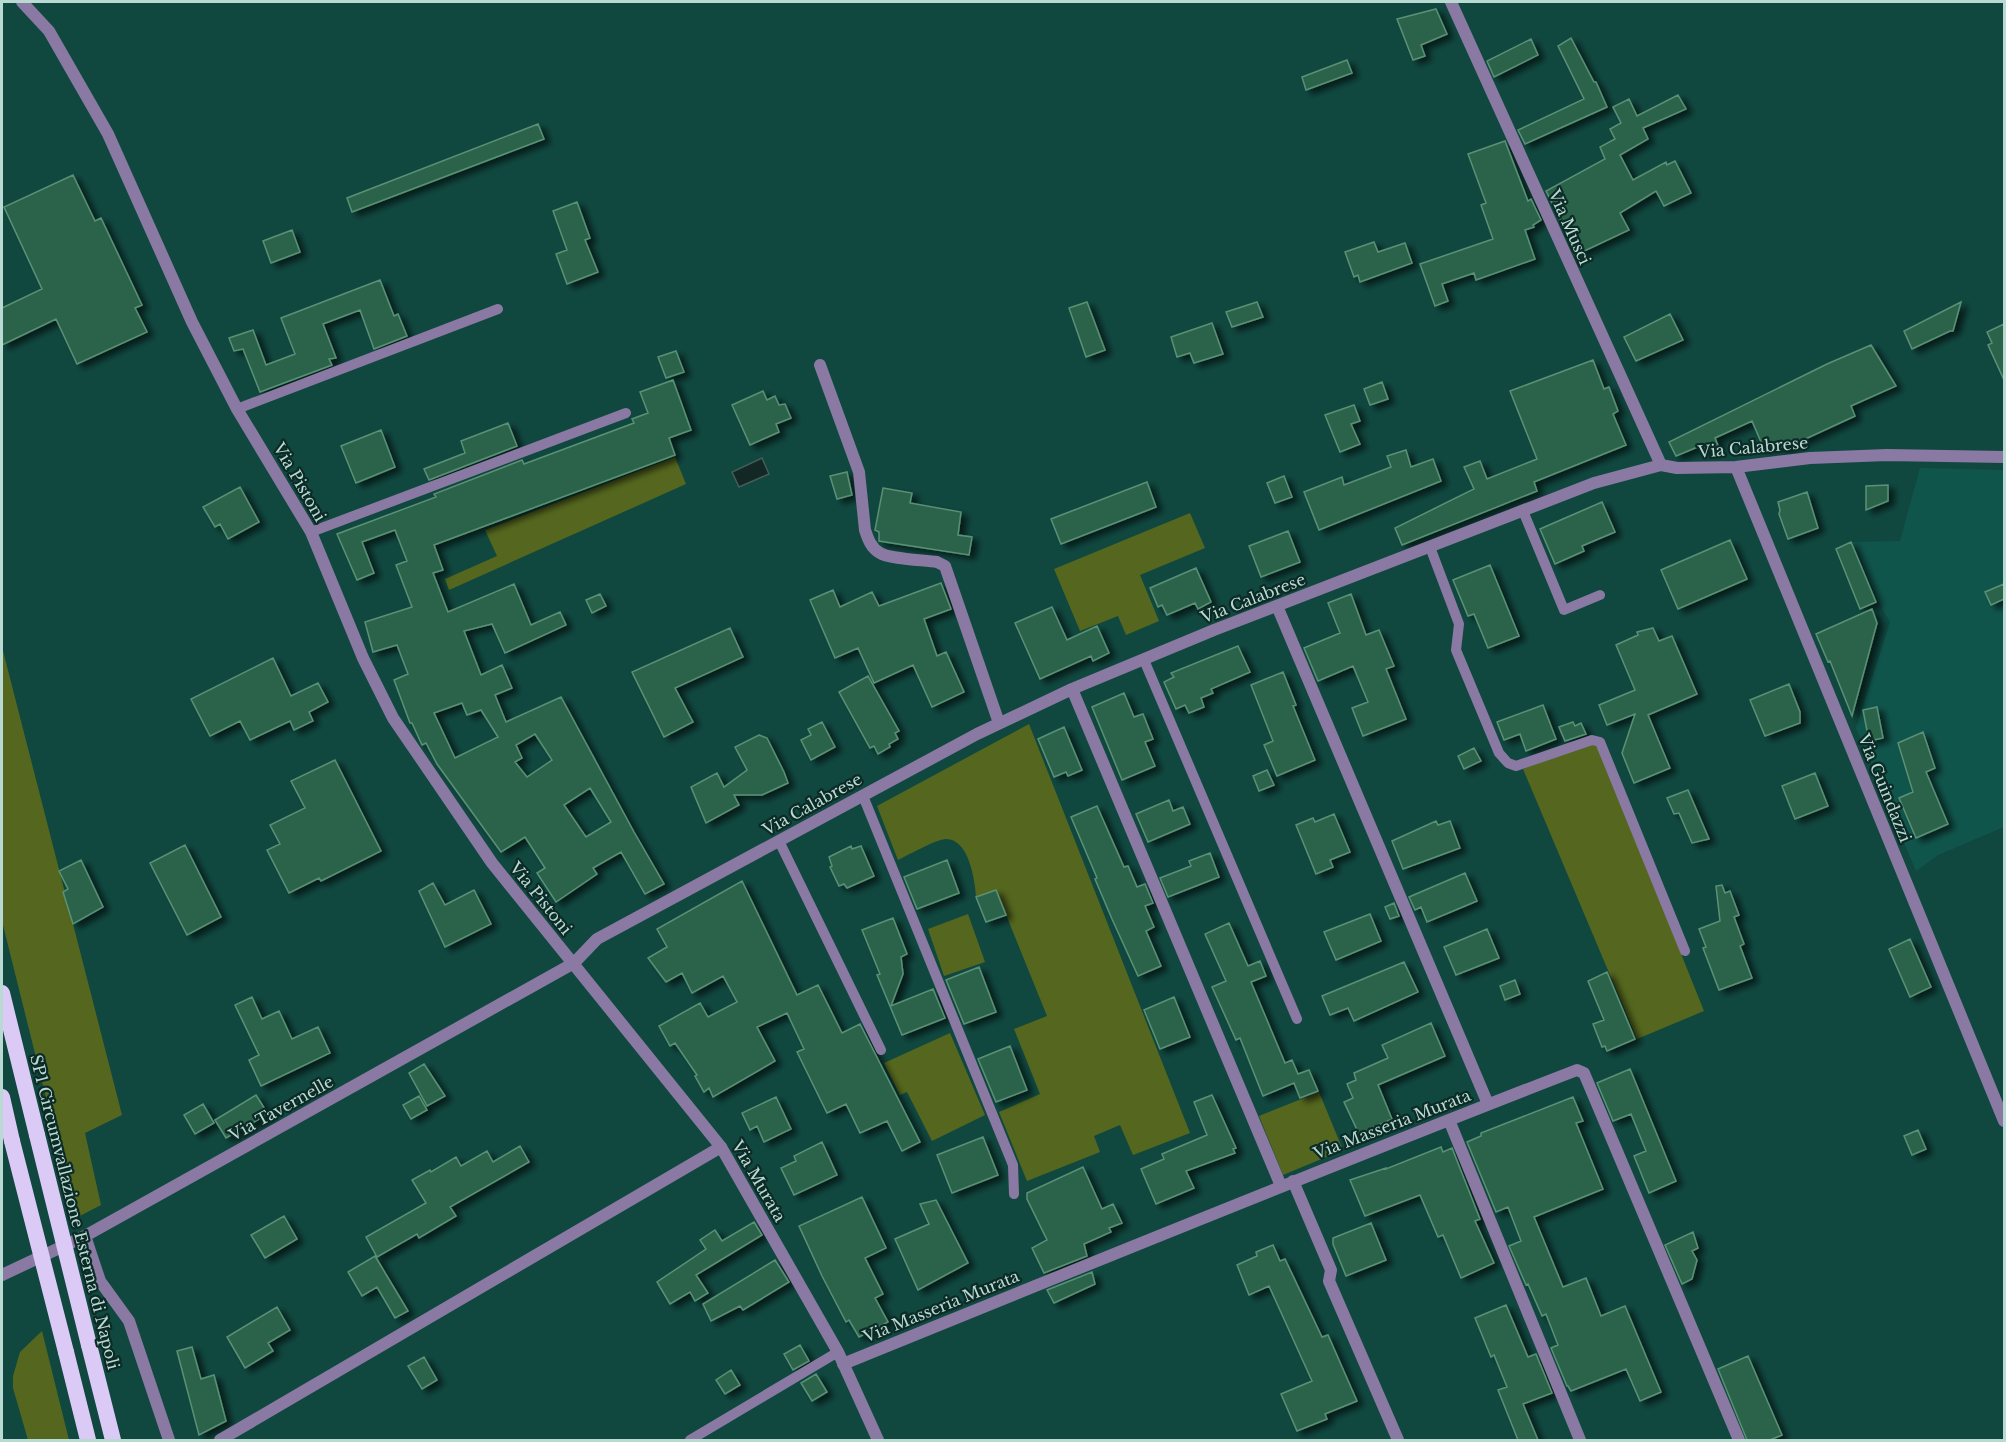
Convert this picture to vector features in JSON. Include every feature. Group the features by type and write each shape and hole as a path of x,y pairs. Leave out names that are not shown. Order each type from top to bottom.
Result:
{"highway":[{"name":"SP1 Circumvallazione Esterna di Napoli","path":"2,993 113,1440"},
{"path":"2,1097 88,1440"}],"street":[{"name":"Via Pistoni","path":"22,2 48,31 108,134 192,321 237,409 311,531 363,658 393,718 492,863 573,963"},
{"name":"Via Musci","path":"1451,2 1660,465"},
{"path":"820,365 859,472 868,539 874,549 882,555 937,562 945,566 999,723"},
{"name":"Via Calabrese","path":"573,963 597,939 999,723 1072,689 1277,606 1594,483 1660,465 1677,468 1736,467 1832,457 1887,455 2004,457"},
{"name":"Via Guindazzi","path":"1736,467 2004,1121"},
{"path":"1277,606 1488,1104"},
{"path":"1072,689 1281,1186"},
{"name":"Via Murata","path":"573,963 721,1147 841,1358 878,1440"},
{"name":"Via Tavernelle","path":"2,1275 86,1236 573,963"},
{"name":"Via Masseria Murata","path":"841,1358 1577,1070 1584,1073 1739,1440"},
{"path":"1449,1120 1580,1440"},
{"path":"220,1440 721,1147"},
{"path":"1293,1181 1331,1270 1329,1281 1398,1440"},
{"path":"86,1236 100,1281 129,1321 169,1440"}],"lane":[{"path":"237,409 498,309"},
{"path":"311,531 626,413"},
{"path":"1523,511 1564,610 1600,595"},
{"path":"1430,547 1459,624 1456,650 1499,753 1508,763 1516,766 1592,740 1600,742 1685,951"},
{"path":"1144,660 1296,1018"},
{"path":"863,796 1013,1165 1014,1194"},
{"path":"779,841 881,1050"},
{"path":"690,1440 841,1358"}],"shaded area":[{"path":"762,458 769,474 739,487 732,472"},
{"path":"1920,468 2004,470 2004,827 1938,855 1916,871 1856,728 1890,622 1852,542 1900,541"}],"green space":[{"path":"675,457 686,484 449,590 445,579 497,556 485,530"},
{"path":"1190,513 1205,548 1140,575 1159,621 1126,635 1118,616 1080,631 1054,569"},
{"path":"2,647 122,1115 85,1133 101,1205 76,1218 2,921"},
{"path":"1029,724 1190,1133 1133,1155 1120,1125 1094,1136 1100,1152 1027,1181 999,1112 1040,1094 1014,1029 1047,1016 996,890 976,897 969,862 960,846 954,841 942,840 898,860 877,806"},
{"path":"1590,743 1598,747 1704,1011 1637,1039 1523,769"},
{"path":"968,914 985,962 944,976 928,929"},
{"path":"950,1033 985,1115 932,1141 907,1092 900,1095 884,1063"},
{"path":"1319,1092 1343,1150 1283,1175 1259,1116"},
{"path":"42,1331 69,1440 28,1440 13,1388 13,1376 20,1352"}],"building":[{"path":"1436,9 1447,34 1421,45 1425,56 1413,60 1397,19"},
{"path":"1571,38 1596,82 1607,107 1525,144 1518,130 1584,99 1558,46"},
{"path":"1531,39 1538,55 1494,77 1487,61"},
{"path":"1347,60 1352,73 1306,90 1302,77"},
{"path":"1678,95 1686,109 1643,128 1648,139 1620,155 1633,180 1666,162 1667,165 1675,161 1691,193 1664,206 1656,191 1620,213 1629,230 1578,254 1546,191 1605,159 1600,147 1615,139 1610,129 1621,123 1613,107 1629,99 1637,116"},
{"path":"538,124 544,139 352,212 347,198"},
{"path":"1505,141 1528,201 1531,199 1541,220 1533,225 1534,227 1525,230 1535,259 1476,280 1474,273 1442,284 1448,301 1435,306 1420,264 1493,239 1481,205 1486,203 1468,154"},
{"path":"73,175 95,221 101,218 142,305 135,308 147,332 77,364 56,319 2,345 2,308 42,289 4,207"},
{"path":"577,202 590,238 585,240 598,272 567,284 556,254 567,250 553,211"},
{"path":"292,230 300,252 271,263 263,241"},
{"path":"1374,242 1378,252 1405,243 1412,263 1360,282 1358,275 1354,277 1345,252"},
{"path":"380,280 394,316 398,314 407,336 374,349 360,310 323,324 336,358 329,359 332,365 260,392 243,349 234,351 229,338 253,330 266,365 295,354 281,318"},
{"path":"1087,302 1105,350 1086,357 1069,308"},
{"path":"1257,302 1263,317 1232,327 1226,312"},
{"path":"1961,302 1953,331 1912,349 1904,331"},
{"path":"1670,314 1683,340 1636,361 1624,337"},
{"path":"1212,323 1223,354 1194,363 1190,353 1177,357 1171,337"},
{"path":"2004,324 2004,380 1988,345 1992,343 1987,332"},
{"path":"1871,345 1896,386 1851,406 1855,416 1786,448 1772,445 1764,449 1752,421 1715,438 1719,448 1703,452 1700,446 1676,456 1669,442 1827,364"},
{"path":"676,351 684,372 666,378 658,357"},
{"path":"1593,360 1604,389 1609,387 1618,411 1613,414 1626,445 1534,482 1537,491 1402,545 1395,528 1474,489 1464,467 1480,461 1487,479 1537,459 1510,391"},
{"path":"673,380 691,430 669,438 675,455 434,545 443,570 433,573 448,612 514,584 531,625 560,612 566,625 505,653 492,624 464,631 481,675 502,665 512,688 495,695 506,722 561,697 664,884 645,894 621,852 593,868 597,874 556,902 537,873 545,868 525,837 501,852 437,764 426,743 422,745 410,723 394,680 408,674 397,645 373,652 365,622 412,607 396,565 407,561 395,530 362,542 374,573 357,580 337,534 436,497 434,494 522,460 524,464 634,423 632,419 648,413 640,392","holes":["462,703 467,715 481,710 498,737 455,758 434,713","535,734 552,760 527,777 515,762 522,758 516,745","590,788 611,822 586,837 564,805"]},
{"path":"1382,382 1388,399 1370,405 1364,389"},
{"path":"763,391 767,400 775,396 779,405 785,404 791,418 776,424 779,432 750,445 732,405"},
{"path":"1354,405 1360,421 1351,424 1360,444 1340,452 1325,415"},
{"path":"508,423 517,446 429,480 424,469 465,453 461,441"},
{"path":"381,430 395,467 356,483 341,446"},
{"path":"1406,450 1411,467 1433,459 1441,481 1319,530 1304,492 1342,477 1344,485 1391,467 1387,456"},
{"path":"847,472 852,495 837,499 830,476"},
{"path":"1284,476 1292,497 1275,503 1267,483"},
{"path":"1147,482 1156,507 1061,544 1051,519"},
{"path":"1888,485 1888,501 1866,510 1866,486"},
{"path":"240,487 259,522 228,539 220,524 215,527 203,507"},
{"path":"883,488 912,493 910,503 961,512 958,535 972,537 969,555 879,541 879,532 875,530"},
{"path":"1807,492 1818,528 1788,539 1779,514 1778,502"},
{"path":"1602,502 1615,532 1582,546 1584,551 1555,564 1540,529"},
{"path":"1288,531 1300,562 1261,577 1249,546"},
{"path":"1730,540 1747,579 1678,609 1661,570"},
{"path":"1851,542 1876,602 1860,609 1836,549"},
{"path":"1490,565 1519,636 1488,648 1474,614 1468,616 1453,580"},
{"path":"1196,568 1211,602 1198,609 1195,603 1167,615 1162,605 1158,607 1150,588"},
{"path":"941,583 951,609 924,619 937,656 946,652 964,692 932,707 913,665 874,683 858,648 835,658 810,600 833,590 840,607 872,592 879,606"},
{"path":"2004,584 2004,599 1991,605 1985,592"},
{"path":"600,594 606,606 592,613 586,600"},
{"path":"1351,594 1366,635 1379,630 1394,666 1386,669 1406,719 1363,736 1352,708 1368,702 1353,666 1318,681 1304,648 1340,633 1328,603"},
{"path":"1052,607 1067,640 1097,626 1109,653 1093,661 1091,656 1040,679 1015,623"},
{"path":"1872,609 1877,623 1852,716 1830,661 1828,662 1816,634"},
{"path":"730,628 743,657 675,688 693,722 664,737 632,672"},
{"path":"1653,628 1659,641 1672,636 1697,694 1648,715 1670,768 1634,783 1622,753 1635,714 1607,725 1599,705 1635,690 1616,645 1638,635 1637,632"},
{"path":"1238,646 1250,672 1211,689 1213,693 1201,698 1204,707 1189,713 1185,705 1176,709 1164,682 1174,677 1171,673"},
{"path":"273,658 291,696 318,683 328,702 309,712 313,721 294,730 290,721 250,740 240,721 210,736 191,699"},
{"path":"1283,672 1296,705 1293,706 1315,760 1277,776 1264,745 1273,741 1251,685"},
{"path":"868,676 899,731 895,733 898,739 878,754 874,746 870,748 839,692"},
{"path":"1789,684 1800,712 1800,723 1765,736 1750,700"},
{"path":"1124,693 1134,717 1143,714 1153,739 1145,742 1155,766 1122,780 1092,707"},
{"path":"1543,705 1556,739 1526,751 1520,734 1504,740 1497,722"},
{"path":"1877,707 1883,738 1869,741 1863,710"},
{"path":"822,722 835,747 811,760 801,740 811,735 808,729"},
{"path":"1573,722 1575,726 1581,723 1586,734 1565,741 1559,727"},
{"path":"1064,727 1082,770 1068,776 1066,772 1054,777 1038,739"},
{"path":"1923,732 1935,768 1926,772 1948,824 1916,838 1899,798 1913,792 1898,743"},
{"path":"759,735 767,738 788,783 762,795 734,795 739,805 706,823 691,787 717,773 724,787 747,770 735,747"},
{"path":"1474,748 1481,761 1464,769 1458,756"},
{"path":"335,760 381,851 321,881 319,878 289,893 267,850 280,844 270,825 305,808 291,781"},
{"path":"1267,770 1274,785 1259,791 1253,776"},
{"path":"1815,773 1828,806 1795,819 1782,786"},
{"path":"1688,790 1709,839 1692,843 1679,813 1674,814 1667,798"},
{"path":"1169,800 1173,811 1183,807 1190,824 1148,842 1136,814"},
{"path":"1097,806 1124,867 1128,866 1137,887 1145,884 1153,903 1145,906 1154,927 1146,931 1161,966 1138,976 1095,879 1097,878 1071,817"},
{"path":"1334,814 1350,852 1330,860 1333,867 1316,874 1296,825 1313,818 1315,822"},
{"path":"1436,821 1438,825 1450,821 1460,848 1403,869 1392,841"},
{"path":"185,845 221,917 187,935 150,863"},
{"path":"851,846 852,849 861,846 874,876 847,888 844,884 839,886 830,867 832,866 829,857"},
{"path":"1210,853 1219,877 1168,897 1160,878 1191,866 1189,861"},
{"path":"81,860 103,907 73,924 63,892 68,889 59,871"},
{"path":"947,860 959,893 917,909 904,877"},
{"path":"1465,873 1477,901 1427,922 1421,907 1415,910 1409,897"},
{"path":"742,881 797,995 818,985 842,1033 860,1024 920,1142 902,1151 887,1121 860,1133 846,1104 827,1113 797,1052 804,1049 787,1013 757,1027 775,1061 713,1097 709,1088 704,1092 695,1076 697,1075 675,1043 670,1046 659,1026 700,1003 708,1017 737,1002 723,976 692,993 682,973 666,982 648,958 667,947 657,929"},
{"path":"433,883 445,905 474,890 491,924 445,947 419,891"},
{"path":"1722,885 1725,893 1730,891 1739,915 1734,917 1744,944 1740,946 1752,978 1719,990 1703,948 1706,947 1699,929 1720,921 1716,886"},
{"path":"996,890 1006,915 986,922 976,897"},
{"path":"1394,903 1399,916 1390,919 1385,907"},
{"path":"1370,914 1381,941 1336,960 1324,932"},
{"path":"893,918 907,954 901,957 903,974 891,1006 933,989 945,1018 902,1035 877,975 880,974 862,930"},
{"path":"1229,923 1248,966 1260,961 1266,976 1251,982 1285,1063 1292,1060 1298,1074 1309,1070 1318,1091 1300,1098 1294,1083 1263,1096 1240,1038 1236,1040 1212,987 1226,981 1205,934"},
{"path":"1487,929 1499,958 1456,975 1444,947"},
{"path":"1910,939 1931,987 1910,997 1889,949"},
{"path":"1404,962 1418,992 1354,1021 1348,1008 1330,1015 1322,996"},
{"path":"979,967 996,1012 964,1024 946,980"},
{"path":"1607,972 1635,1039 1607,1051 1605,1046 1602,1047 1593,1024 1604,1020 1588,981"},
{"path":"1515,980 1520,994 1505,1000 1500,986"},
{"path":"252,997 262,1019 279,1011 292,1039 318,1027 330,1053 261,1086 249,1060 259,1055 235,1005"},
{"path":"1174,997 1190,1037 1160,1049 1144,1010"},
{"path":"1431,1023 1445,1056 1378,1085 1392,1119 1359,1134 1344,1102 1353,1098 1347,1084 1356,1080 1354,1073 1388,1058 1382,1045"},
{"path":"1010,1046 1027,1090 996,1102 978,1059"},
{"path":"424,1064 445,1096 427,1106 409,1073"},
{"path":"1630,1069 1676,1181 1649,1193 1634,1156 1646,1151 1631,1114 1613,1121 1597,1083"},
{"path":"256,1095 268,1114 226,1138 215,1120"},
{"path":"1212,1095 1236,1148 1233,1149 1235,1153 1186,1171 1194,1188 1156,1204 1141,1169 1164,1159 1162,1154 1207,1135 1194,1102"},
{"path":"419,1096 427,1110 411,1119 403,1105"},
{"path":"776,1097 791,1129 764,1142 757,1126 750,1130 742,1113"},
{"path":"1573,1097 1583,1121 1576,1123 1603,1189 1534,1217 1563,1287 1586,1278 1601,1316 1625,1306 1661,1392 1640,1401 1626,1369 1571,1391 1567,1386 1551,1348 1558,1345 1546,1314 1542,1316 1509,1246 1521,1241 1508,1207 1496,1212 1467,1142 1481,1136 1481,1133"},
{"path":"203,1104 214,1123 195,1134 184,1115"},
{"path":"1918,1130 1926,1149 1912,1155 1904,1136"},
{"path":"983,1137 998,1175 952,1193 937,1155"},
{"path":"822,1142 837,1175 794,1195 781,1168 796,1161 794,1156"},
{"path":"520,1146 529,1162 450,1207 456,1216 419,1238 417,1234 377,1257 366,1237 426,1203 412,1180 456,1157 461,1166 487,1151 493,1162"},
{"path":"1441,1147 1443,1152 1452,1148 1480,1219 1475,1221 1494,1263 1461,1278 1443,1235 1438,1237 1420,1195 1365,1216 1350,1180 1386,1169"},
{"path":"1083,1167 1102,1209 1113,1204 1122,1223 1109,1228 1111,1232 1084,1244 1087,1256 1044,1273 1032,1248 1047,1240 1027,1199 1027,1193"},
{"path":"862,1197 886,1248 865,1258 883,1294 875,1298 888,1322 859,1337 849,1320 846,1322 799,1226"},
{"path":"936,1200 968,1263 918,1290 895,1239 929,1224 920,1204"},
{"path":"284,1216 297,1239 265,1258 251,1235"},
{"path":"754,1222 762,1235 696,1275 708,1293 695,1301 690,1292 670,1304 657,1282 706,1249 700,1240 715,1230 722,1241"},
{"path":"1371,1223 1386,1260 1346,1276 1333,1244 1333,1238"},
{"path":"1693,1232 1698,1248 1692,1251 1697,1260 1692,1279 1682,1284 1665,1245"},
{"path":"1273,1245 1280,1261 1285,1259 1322,1337 1328,1335 1357,1401 1325,1414 1327,1419 1297,1431 1281,1394 1312,1381 1269,1286 1249,1295 1237,1265 1257,1256 1256,1252"},
{"path":"375,1256 408,1311 395,1318 377,1287 362,1296 348,1272"},
{"path":"775,1260 789,1282 743,1310 740,1306 711,1321 703,1304"},
{"path":"1092,1272 1095,1284 1054,1303 1047,1290"},
{"path":"1506,1305 1528,1357 1536,1354 1552,1393 1523,1404 1538,1440 1518,1440 1498,1390 1507,1387 1494,1355 1491,1357 1475,1318"},
{"path":"277,1307 290,1330 268,1343 273,1351 245,1368 227,1337"},
{"path":"800,1345 809,1361 793,1370 784,1354"},
{"path":"192,1347 201,1379 214,1375 226,1421 199,1435 177,1351"},
{"path":"1748,1356 1782,1435 1770,1440 1747,1440 1718,1369"},
{"path":"424,1357 437,1380 422,1389 408,1366"},
{"path":"731,1370 740,1385 725,1394 716,1380"},
{"path":"816,1374 827,1392 812,1401 801,1383"}]}
